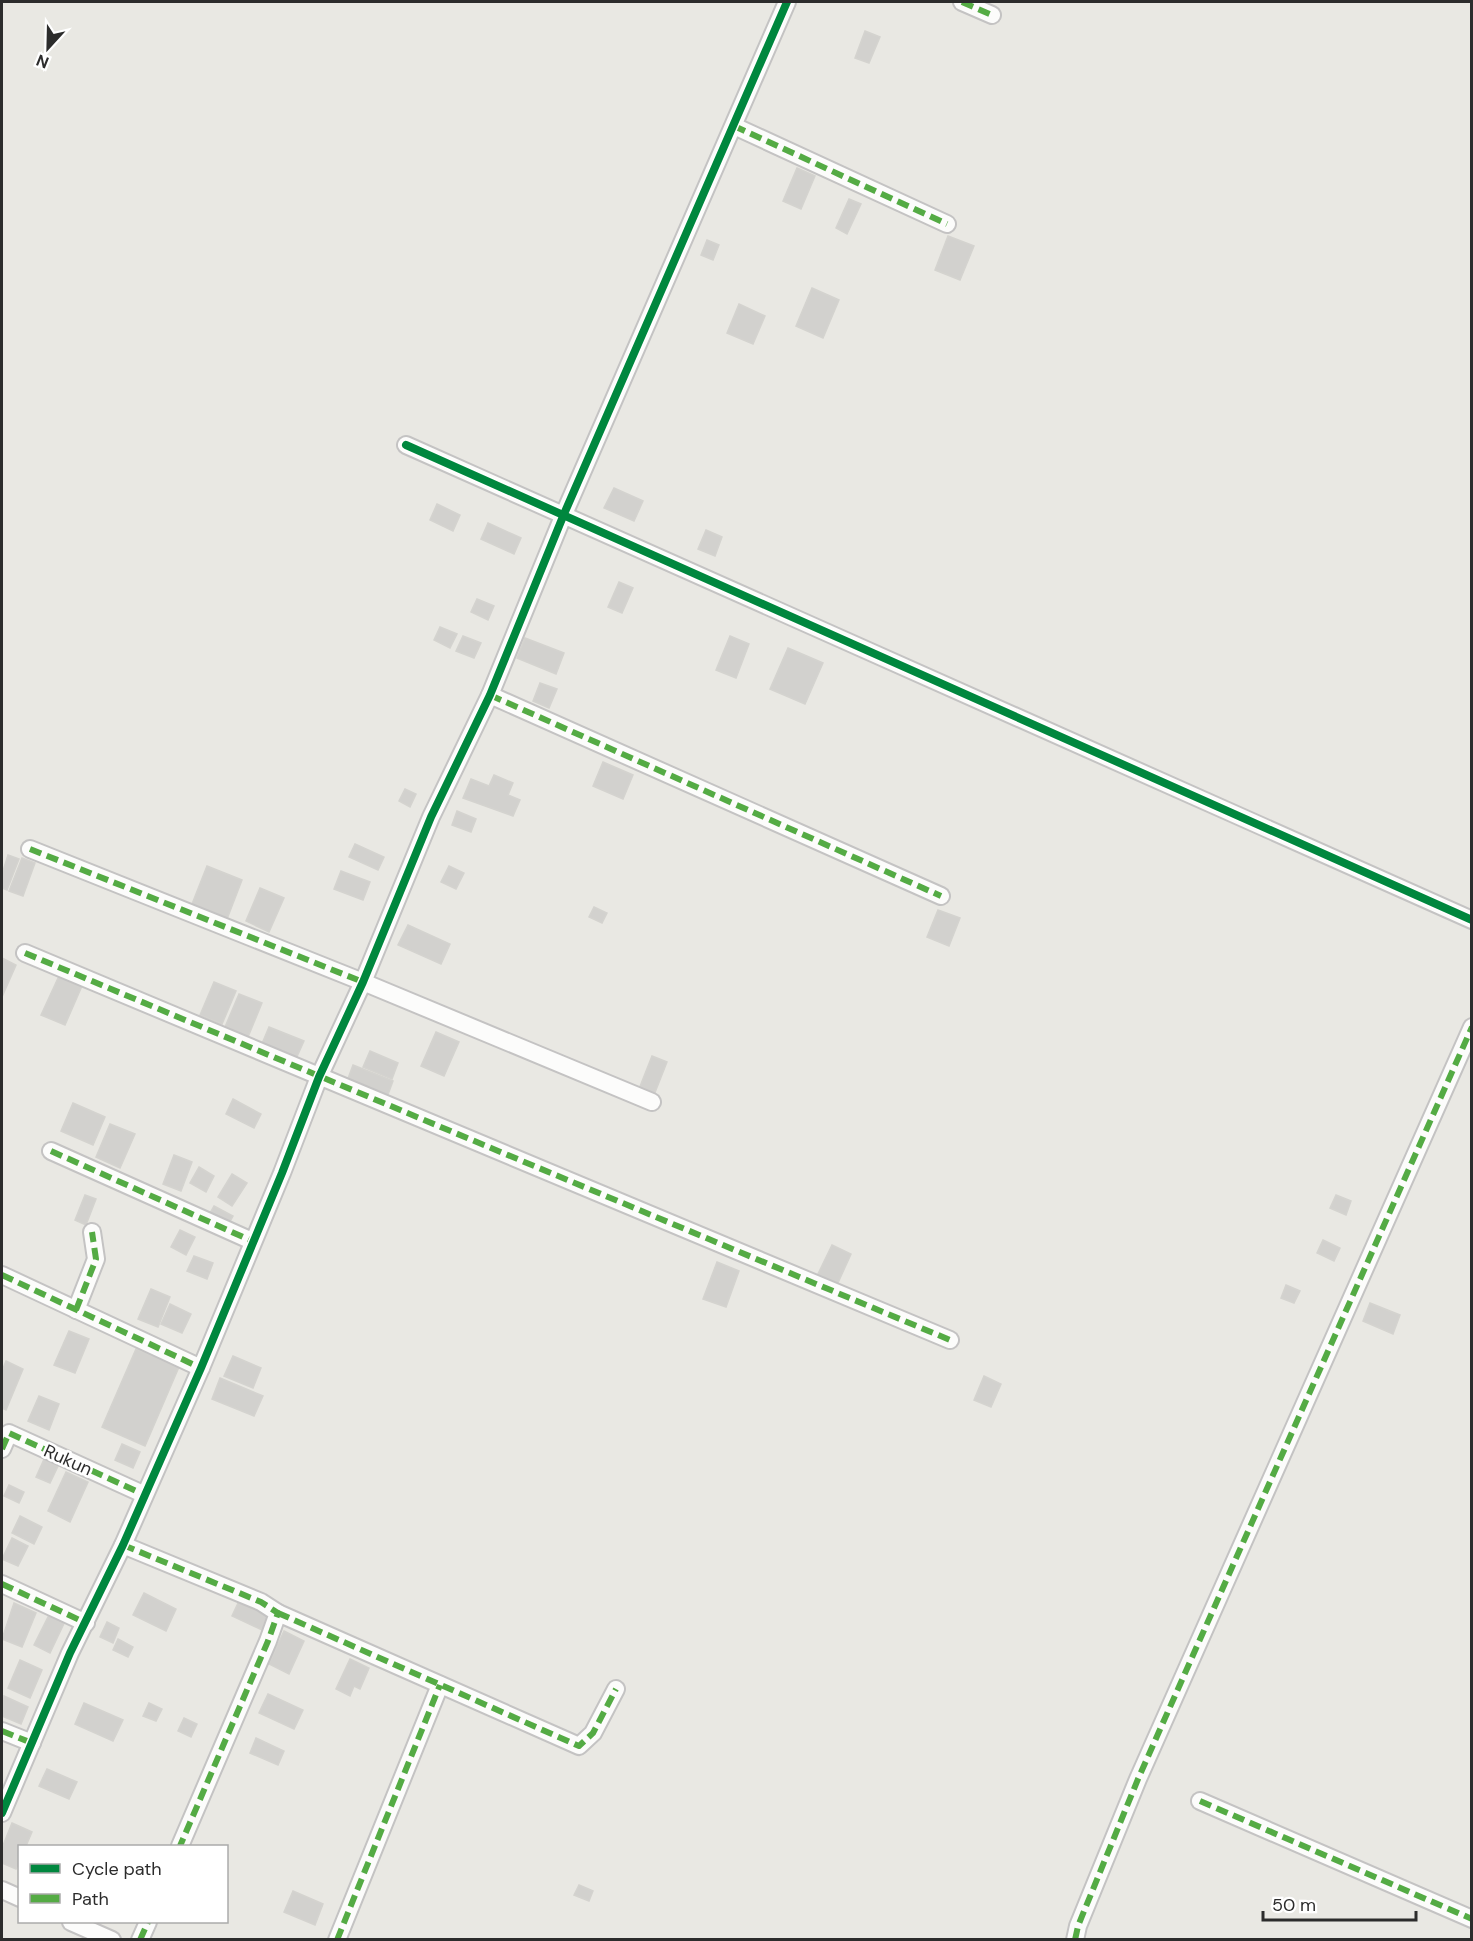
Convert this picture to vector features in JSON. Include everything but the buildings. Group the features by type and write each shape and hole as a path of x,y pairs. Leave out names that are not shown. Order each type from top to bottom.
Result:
{"street":[{"path":"2,1814 201,1368 319,1077 363,982 431,817 490,695 564,514 787,2"},
{"path":"962,2 992,15"},
{"path":"734,126 947,224"},
{"path":"406,445 1472,921"},
{"path":"490,695 941,896"},
{"path":"30,849 363,982 652,1102"},
{"path":"25,953 950,1340"},
{"path":"1076,1940 1078,1926 1138,1779 1472,1027"},
{"path":"51,1151 252,1240"},
{"path":"76,1310 96,1259 92,1232"},
{"path":"2,1275 201,1368"},
{"name":"Rukun","path":"2,1449 5,1431 143,1494"},
{"path":"123,1545 261,1602 278,1613 579,1746 593,1733 616,1689"},
{"path":"2,1584 86,1623"},
{"path":"180,1845 278,1613"},
{"path":"338,1940 440,1685"},
{"path":"2,1731 32,1743"},
{"path":"1200,1801 1472,1919"},
{"path":"2,1890 18,1898"},
{"path":"73,1923 104,1938"},
{"path":"140,1940 148,1923"}],"marked path":[{"path":"962,2 992,15"},
{"path":"734,126 947,224"},
{"path":"490,695 941,896"},
{"path":"30,849 363,982"},
{"path":"25,953 950,1340"},
{"path":"1075,1940 1078,1926 1138,1779 1472,1027"},
{"path":"51,1151 252,1241"},
{"path":"76,1310 96,1259 92,1232"},
{"path":"2,1275 201,1368"},
{"path":"2,1449 9,1433 143,1494"},
{"path":"123,1545 261,1602 278,1613 180,1845"},
{"path":"2,1584 86,1623"},
{"path":"278,1613 579,1746 593,1733 616,1689"},
{"path":"337,1940 440,1685"},
{"path":"2,1731 32,1743"},
{"path":"1200,1801 1472,1919"},
{"path":"140,1940 148,1923"}],"cycle path":[{"path":"2,1813 70,1653 123,1545 201,1368 319,1077 363,982 431,817 490,695 564,514 787,2"},
{"path":"406,445 1472,920"}]}
